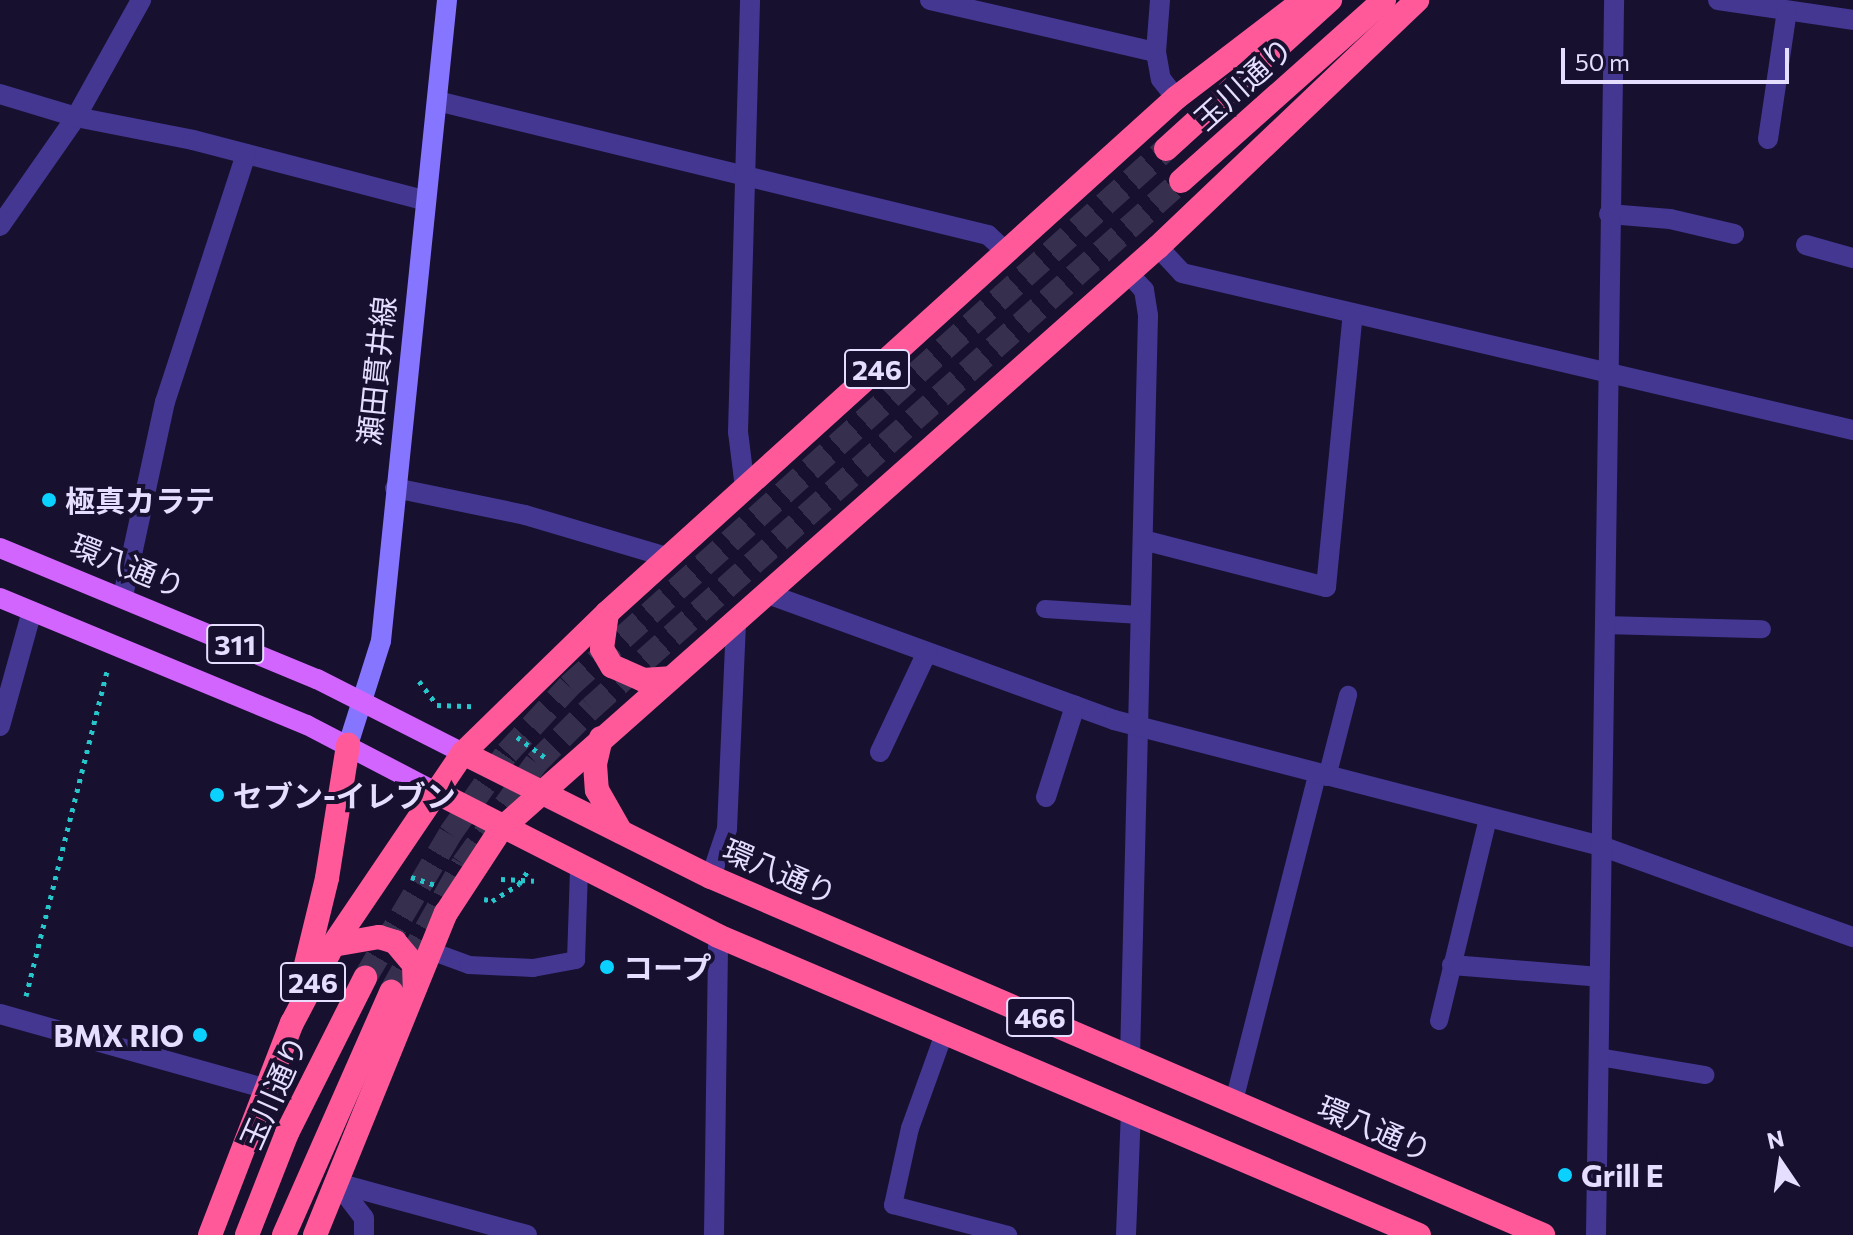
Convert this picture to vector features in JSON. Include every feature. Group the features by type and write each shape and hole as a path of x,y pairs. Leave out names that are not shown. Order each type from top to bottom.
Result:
{"highway":[{"name":"246","path":"210,1235 292,1023 333,945 434,791 463,753 667,557 1176,98 1304,0"},
{"name":"玉川通り","path":"1166,149 1330,0"},
{"name":"玉川通り","path":"1181,181 1384,0"},
{"name":"246","path":"284,1235 403,993 431,951 462,883 501,829 1129,274 1417,0"},
{"path":"607,613 602,649 612,666 643,680 670,678"},
{"path":"601,738 595,764 597,790 607,815 625,836"},
{"path":"292,1023 327,878 348,745"},
{"name":"環八通り","path":"463,753 538,795 711,877 1543,1235"},
{"name":"466","path":"434,791 579,869 718,936 1419,1235"},
{"path":"333,945 379,937 395,942 414,965 403,993"},
{"name":"玉川通り","path":"247,1235 287,1133 365,978"},
{"name":"246","path":"315,1235 337,1183 403,993"}],"main road":[{"path":"423,200 436,0"},
{"name":"瀬田貫井線","path":"348,745 381,641 423,200 447,0"},
{"name":"環八通り","path":"0,548 123,596 361,701 463,753"},
{"name":"311","path":"0,598 348,745 434,791"}],"street":[{"path":"0,226 76,117 141,0"},
{"path":"745,488 738,432 750,0"},
{"path":"930,0 1156,52"},
{"path":"1160,0 1156,52 1161,79 1176,98"},
{"path":"1596,1235 1606,375 1614,0"},
{"path":"1718,0 1853,20"},
{"path":"1768,139 1787,11"},
{"path":"0,94 76,117 246,154 423,200"},
{"path":"437,101 743,178 988,235 1007,253"},
{"path":"123,596 165,402 246,154"},
{"path":"1609,214 1670,219 1734,234"},
{"path":"1806,245 1853,258"},
{"path":"1158,247 1182,273 1606,375 1853,430"},
{"path":"1129,274 1144,290 1148,316 1130,1057"},
{"path":"1143,540 1326,587 1353,314"},
{"path":"395,488 525,515 667,557"},
{"path":"768,594 1139,727 1601,846 1853,937"},
{"path":"0,726 32,611"},
{"path":"711,877 727,829 736,622"},
{"path":"880,752 927,652"},
{"path":"1046,797 1075,706"},
{"path":"714,1235 718,936"},
{"path":"1452,965 1600,977"},
{"path":"10,1017 266,1089"},
{"path":"1126,1235 1131,1111"},
{"path":"337,1183 364,1218 364,1235"},
{"path":"337,1183 527,1235"}],"lane":[{"path":"1045,609 1140,615"},
{"path":"1604,625 1762,629"},
{"path":"1234,1101 1322,776 1348,695"},
{"path":"1439,1021 1488,818"},
{"path":"431,951 469,965 533,968 576,960 579,869"},
{"path":"945,1031 910,1128 893,1205 1008,1235"},
{"path":"1599,1057 1705,1075"}],"path":[{"path":"10,1017 114,644"},
{"path":"419,681 426,696 437,705 474,706 486,715"},
{"path":"511,733 548,759"}],"tunnel":[{"path":"365,978 450,834 507,753 569,686 1166,149"},
{"path":"391,992 463,864 536,763 591,708 1181,181"}],"place":[{"name":"極真カラテ","path":"49,500"},
{"name":"セブン-イレブン","path":"217,795"},
{"name":"コープ","path":"607,967"},
{"name":"BMX RIO","path":"200,1035"},
{"name":"Grill E","path":"1565,1175"}]}
